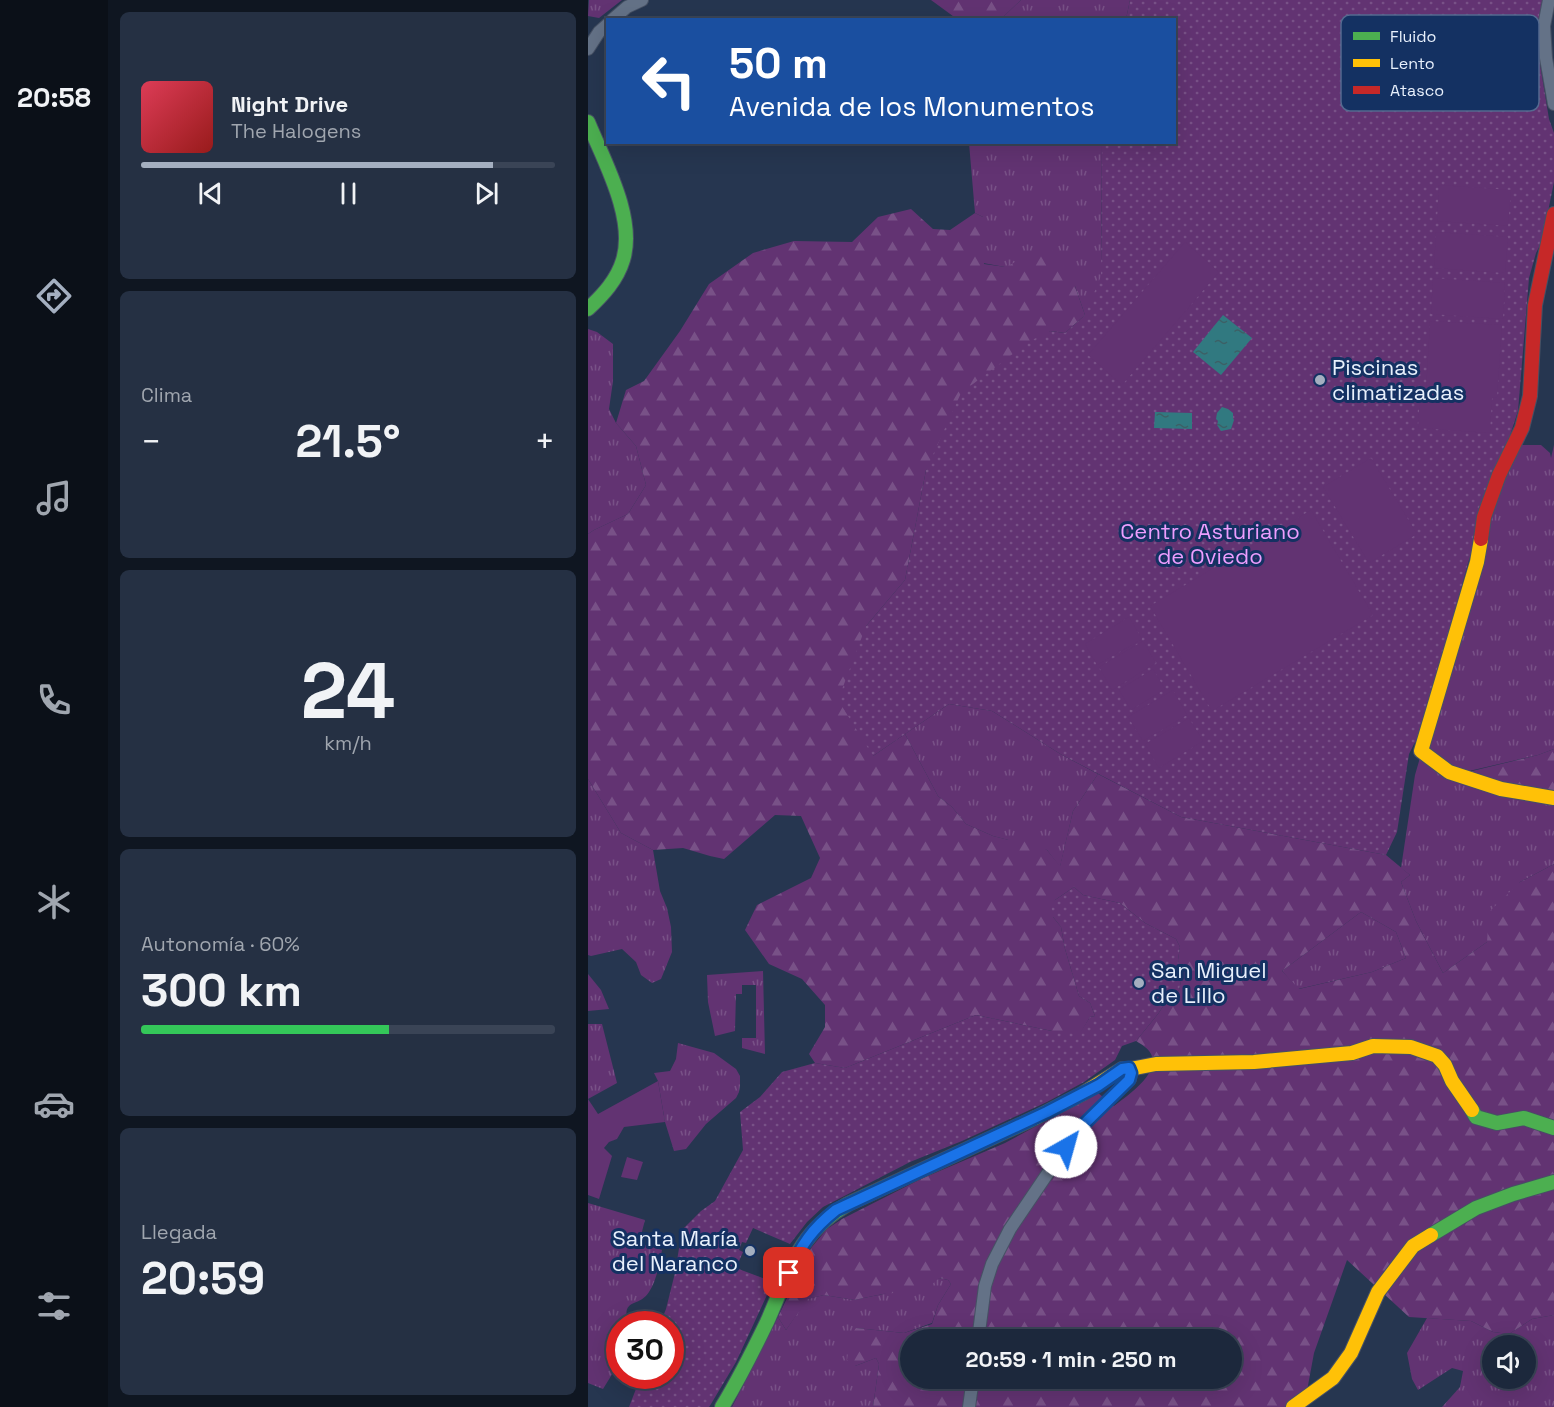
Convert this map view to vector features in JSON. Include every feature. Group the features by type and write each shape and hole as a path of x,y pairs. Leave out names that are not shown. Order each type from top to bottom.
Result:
{"street":[{"path":"614,18 627,7 642,0"},
{"path":"1549,0 1544,26 1546,58 1554,104"},
{"path":"588,50 598,32 606,26"},
{"path":"588,122 619,202 626,237 620,269 602,298 588,309"},
{"path":"1554,214 1535,305 1530,396 1522,428 1499,475 1484,517 1476,562 1421,751 1449,772 1502,789 1554,798"},
{"path":"722,1407 757,1343 799,1252 808,1236 825,1218 857,1199 1047,1112 1099,1085 1122,1069 1156,1064 1254,1062 1352,1053 1373,1046 1411,1047 1437,1056 1445,1065 1452,1081 1476,1117 1497,1123 1524,1118 1554,1128"},
{"path":"979,1329 985,1286 992,1264 1010,1229 1075,1133 1129,1080 1130,1069"},
{"path":"1293,1407 1333,1378 1351,1353 1378,1292 1413,1246 1476,1208 1554,1182"},
{"path":"969,1407 971,1389"}],"green space":[{"path":"589,0 622,0 599,18 588,16"},
{"path":"931,0 1021,0 1002,18 956,18"},
{"path":"1021,0 1130,0 1126,18 1002,18"},
{"name":"Centro Asturiano de Oviedo","path":"1130,0 1543,0 1539,39 1539,15 1341,15 1341,111 1539,111 1539,58 1549,119 1554,133 1554,182 1542,241 1529,278 1518,411 1468,563 1421,736 1409,754 1397,832 1386,855 1181,817 1062,755 992,711 949,704 873,756 838,700 866,626 905,580 926,470 961,393 1030,341 1050,331 1065,333 1085,315 1101,276 1102,144 1176,144 1176,18 1126,18"},
{"path":"1221,0 1191,176 866,626 1085,315 1075,286 983,263 983,217 975,213 969,144 1102,144 1101,261 1173,144 1176,144 1176,19"},
{"path":"1439,185 1511,190 1508,226 1437,221"},
{"path":"911,209 933,229 950,230 975,213 983,217 984,264 1006,267 1045,246 1066,260 1085,315 1065,333 1050,331 926,470 905,580 866,626 873,756 905,734 938,796 952,807 966,824 993,836 1009,840 1021,836 1047,850 1060,866 1073,811 1098,774 1181,817 1386,855 1410,875 1401,882 1416,921 1443,973 1487,942 1489,912 1520,882 1554,864 1554,1315 1532,1319 1509,1334 1493,1332 1471,1321 1409,1317 1347,1260 1314,1353 1304,1407 873,1407 879,1364 876,1358 855,1366 847,1360 851,1333 856,1328 900,1333 900,1389 1242,1389 1242,1329 916,1329 932,1324 938,1305 951,1284 948,1280 939,1278 926,1290 883,1294 854,1300 824,1295 808,1299 786,1330 778,1317 811,1248 827,1229 921,1179 1005,1143 1098,1093 1114,1106 1134,1090 1147,1076 1153,1061 1148,1050 1136,1041 1168,999 1179,990 1181,981 1178,960 1180,947 1176,939 1145,923 1120,903 1083,895 1074,887 1055,900 1053,917 1061,927 1079,996 1090,1003 1095,1016 1090,1017 1081,1032 1052,1031 976,1015 845,1068 815,1063 809,1054 825,1027 825,1005 802,979 769,964 745,930 757,905 811,878 820,858 801,816 775,815 724,859 683,848 653,850 621,833 588,779 588,534 628,514 646,485 636,446 616,423 626,390 644,381 680,331 709,284 753,253 794,241 852,242 878,217","holes":["1361,912 1396,932 1406,958 1372,972 1299,989 1282,971"]},
{"path":"1436,232 1508,237 1505,273 1434,268"},
{"path":"1185,242 1219,272 1122,385 1088,355"},
{"path":"1433,278 1505,283 1503,319 1431,314"},
{"path":"1430,321 1502,325 1497,397 1492,398 1490,433 1418,428 1420,392 1426,392"},
{"path":"588,329 597,332 613,344 613,381 609,409 616,423 636,446 646,485 628,514 588,534"},
{"path":"1518,445 1541,445 1550,453 1551,458 1554,445 1554,749 1469,771 1554,792 1554,864 1520,882 1487,942 1443,973 1416,921 1401,882 1410,875 1401,868 1415,775 1486,531"},
{"path":"1371,458 1417,534 1369,563 1323,487"},
{"path":"1311,510 1373,615 1212,711 1150,606"},
{"path":"1129,617 1142,639 1097,665 1085,644"},
{"path":"1143,641 1156,663 1112,690 1099,667"},
{"path":"1153,669 1165,689 1131,710 1119,690"},
{"path":"1173,690 1187,715 1143,741 1128,717"},
{"path":"949,704 992,711 1062,755 1098,774 1073,811 1060,867 1047,850 993,836 966,824 952,807 938,796 905,734"},
{"path":"1189,718 1203,741 1159,768 1145,744"},
{"path":"1554,749 1554,792 1498,786 1468,772 1538,755"},
{"path":"588,779 621,833 653,850 660,891 671,927 672,952 661,979 652,983 641,975 636,962 622,949 588,955"},
{"path":"1074,887 1083,895 1120,903 1145,923 1176,939 1180,947 1179,990 1168,999 1136,1041 1122,1046 1115,1060 1084,1082 1047,1102 910,1162 823,1207 807,1222 790,1244 753,1228 746,1243 742,1242 739,1250 743,1252 736,1268 773,1282 736,1362 709,1407 629,1407 636,1389 684,1389 684,1311 665,1311 675,1273 682,1230 715,1201 743,1150 740,1112 760,1097 782,1072 815,1063 845,1068 976,1015 1052,1031 1081,1031 1090,1017 1095,1016 1090,1003 1079,996 1061,927 1053,917 1051,906 1055,900"},
{"path":"1361,912 1396,932 1406,958 1372,972 1298,989 1282,971"},
{"path":"763,971 765,1054 742,1048 742,1038 756,1038 756,985 742,985 742,994 736,994 735,1031 715,1036 708,1002 707,975"},
{"path":"588,974 601,990 609,1009 588,1011"},
{"path":"588,1024 602,1024 617,1083 588,1099"},
{"path":"678,1043 714,1053 736,1069 740,1076 740,1085 736,1098 706,1124 686,1149 674,1151 665,1122 658,1081 654,1073 670,1071 676,1059"},
{"path":"658,1081 665,1122 624,1127 617,1139 609,1142 604,1148 612,1156 599,1199 588,1195 588,1099 598,1114"},
{"path":"627,1157 643,1162 637,1180 621,1177"},
{"path":"588,1203 645,1220 639,1243 662,1250 652,1287 645,1297 629,1306 627,1311 606,1311 606,1384 603,1389 588,1383"},
{"path":"939,1278 948,1280 951,1284 938,1305 932,1323 915,1329 900,1329 900,1333 856,1328 855,1366 876,1358 879,1364 873,1407 732,1407 778,1317 786,1330 807,1299 824,1295 854,1300"},
{"path":"1554,1315 1554,1407 1442,1407 1460,1387 1463,1371 1452,1368 1418,1390 1412,1379 1407,1353 1427,1318 1471,1321 1493,1332 1509,1334 1532,1319"}],"water":[{"path":"1223,315 1252,338 1221,375 1193,352"},
{"path":"1222,407 1233,413 1234,420 1231,429 1221,431 1216,419"},
{"path":"1155,412 1192,413 1192,429 1154,428"}],"traffic: fast":[{"path":"588,122 610,172 622,208 626,244 623,260 613,281 588,309"},
{"path":"1472,1110 1476,1117 1497,1123 1524,1118 1554,1128"},
{"path":"722,1407 762,1333 789,1270 806,1241 817,1228 848,1204 1035,1118"},
{"path":"1431,1235 1476,1208 1554,1182"}],"traffic: slow":[{"path":"1481,539 1477,562 1421,751 1449,772 1501,789 1554,798"},
{"path":"1035,1118 1082,1094 1122,1069 1156,1064 1254,1062 1352,1053 1373,1046 1411,1047 1437,1056 1445,1065 1452,1081 1472,1110"},
{"path":"1293,1407 1333,1378 1351,1353 1378,1292 1413,1246 1431,1235"}],"traffic: jam":[{"path":"1481,539 1484,517 1499,475 1522,428 1530,396 1535,305 1554,214"}],"place":[{"name":"Piscinas climatizadas","path":"1320,380"},
{"name":"San Miguel de Lillo","path":"1139,983"},
{"name":"Santa María del Naranco","path":"750,1251"}],"route":[{"path":"789,1273 808,1236 815,1227 836,1210 1047,1112 1099,1085 1122,1069 1129,1068 1131,1077 1129,1080 1075,1133 1066,1147"}]}
